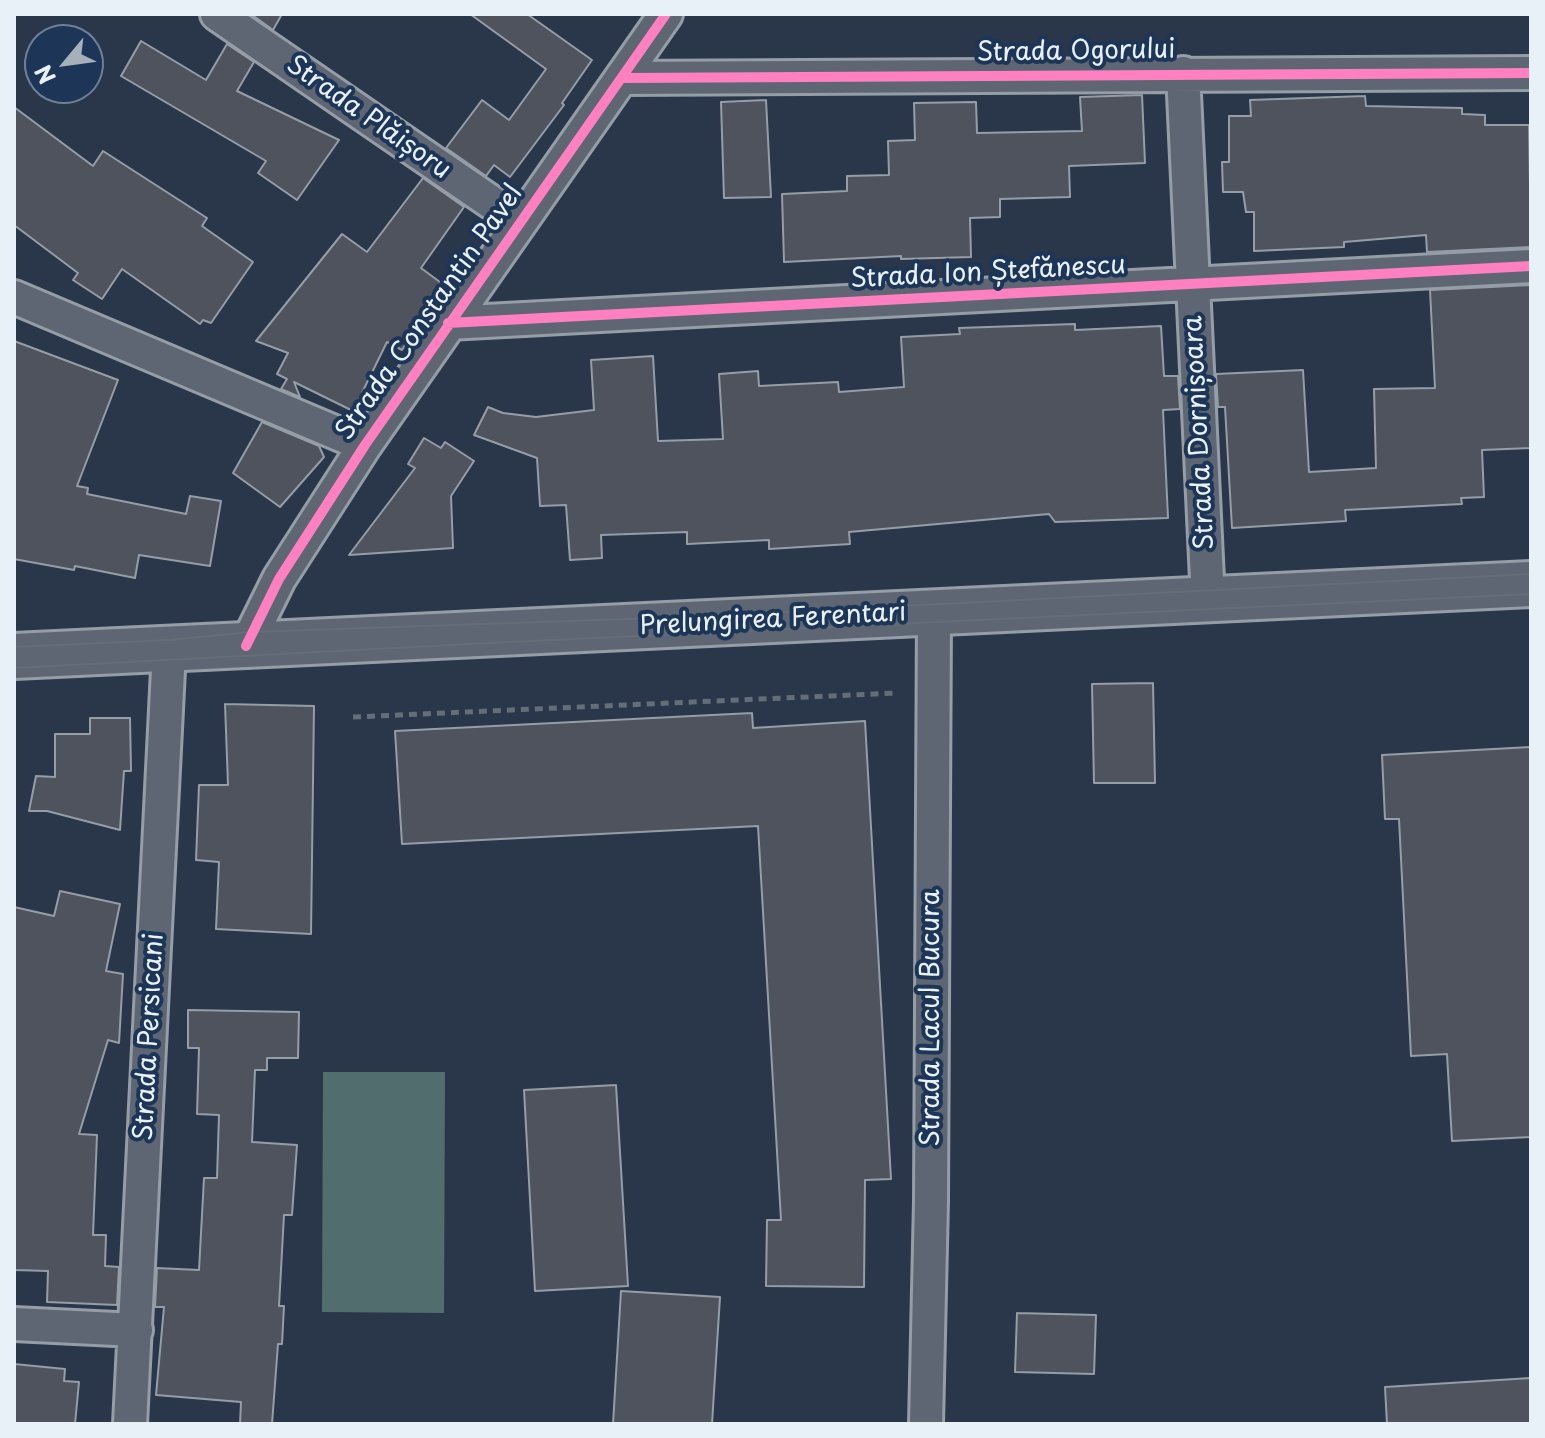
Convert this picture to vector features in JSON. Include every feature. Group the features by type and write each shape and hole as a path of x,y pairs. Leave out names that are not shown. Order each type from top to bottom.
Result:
{"main road":[{"name":"Prelungirea Ferentari","path":"17,665 169,650 1531,584"}],"street":[{"name":"Strada Plăișoru","path":"217,14 520,222"},
{"name":"Strada Constantin Pavel","path":"246,646 279,579 365,445 666,14"},
{"name":"Strada Dornișoara","path":"1183,73 1208,601"},
{"name":"Strada Ogorului","path":"622,78 1531,73"},
{"name":"Strada Ion Ștefănescu","path":"448,323 1531,266"},
{"path":"14,297 365,445"},
{"name":"Strada Lacul Bucura","path":"926,1424 931,1185 934,613"},
{"name":"Strada Persicani","path":"130,1424 169,650"},
{"path":"14,1324 136,1330"}],"path":[{"path":"353,717 934,691"}],"green space":[{"path":"323,1072 445,1072 444,1313 322,1312"}],"building":[{"path":"251,14 282,14 273,30"},
{"path":"470,14 527,14 592,60 562,103 564,105 510,177 494,165 486,176 446,148 482,100 509,120 546,69"},
{"path":"141,41 206,80 227,44 254,62 237,91 339,140 297,200 258,173 266,161 121,76"},
{"path":"1142,95 1145,163 1069,166 1070,197 1000,199 1000,217 970,218 971,257 901,259 901,256 784,262 782,194 847,191 847,176 889,175 888,141 915,140 914,103 976,102 977,133 1082,131 1080,97"},
{"path":"1365,96 1366,106 1462,108 1462,114 1485,115 1485,125 1529,125 1531,247 1427,252 1426,235 1344,242 1344,247 1254,251 1254,212 1246,212 1243,192 1223,192 1222,162 1229,162 1229,116 1251,116 1250,100"},
{"path":"766,100 771,197 724,198 721,102"},
{"path":"14,107 93,166 103,151 207,218 202,226 253,262 211,323 203,320 200,324 122,269 102,299 73,280 78,273 14,225"},
{"path":"423,178 464,207 421,268 444,285 402,350 387,342 353,411 294,382 300,397 281,389 287,379 277,374 288,353 256,341 342,234 367,252"},
{"path":"1531,285 1531,448 1482,450 1484,497 1461,498 1462,504 1345,510 1346,521 1232,528 1225,407 1218,407 1216,374 1303,370 1309,472 1376,468 1374,389 1435,388 1430,290"},
{"path":"1075,324 1075,330 1161,326 1164,376 1178,376 1180,409 1163,410 1168,518 1055,522 1049,514 849,532 850,544 769,549 769,540 687,544 687,532 601,535 602,558 570,560 566,505 540,506 537,458 474,435 488,407 503,413 536,417 594,410 591,360 653,356 658,441 723,439 719,374 758,371 759,386 838,382 839,392 904,387 901,337 960,334 959,328"},
{"path":"14,341 118,380 77,486 88,488 87,494 186,514 190,496 221,501 210,566 139,555 135,578 75,566 74,570 14,559"},
{"path":"262,422 319,446 324,457 280,507 233,473"},
{"path":"424,438 441,448 445,442 474,461 451,496 453,548 349,555 415,468 408,464"},
{"path":"1153,683 1155,783 1094,783 1092,684"},
{"path":"225,704 314,706 311,934 216,929 219,862 196,860 199,785 228,785"},
{"path":"752,713 753,728 865,721 891,1179 865,1180 864,1287 766,1286 767,1220 781,1220 758,826 402,844 395,731"},
{"path":"90,718 130,718 131,771 124,771 120,830 47,811 29,811 36,776 55,777 55,734 90,734"},
{"path":"1531,747 1531,1137 1452,1141 1447,1054 1411,1056 1399,819 1385,819 1382,755"},
{"path":"60,891 120,904 106,971 123,974 119,1043 108,1040 79,1134 97,1135 93,1235 106,1235 105,1266 119,1267 117,1305 47,1302 48,1271 14,1270 14,907 54,916"},
{"path":"188,1010 299,1012 298,1058 267,1058 267,1070 255,1070 252,1142 297,1145 292,1215 284,1215 279,1306 284,1306 282,1344 278,1344 272,1424 240,1424 241,1402 156,1395 164,1307 155,1307 157,1268 199,1270 204,1178 217,1178 219,1115 197,1114 199,1048 188,1048"},
{"path":"616,1085 628,1286 535,1291 524,1090"},
{"path":"621,1291 720,1297 712,1424 613,1424"},
{"path":"1017,1313 1096,1315 1094,1374 1015,1372"},
{"path":"14,1364 65,1369 64,1381 79,1382 75,1424 14,1424"},
{"path":"1531,1378 1531,1424 1387,1424 1385,1387"}],"tram line":[{"path":"14,647 169,640 251,632 685,617 1531,574"},
{"path":"14,668 1531,594"}],"cycle path":[{"path":"246,646 279,579 365,445 666,14"},
{"path":"622,78 1531,73"},
{"path":"448,323 1531,266"}]}
